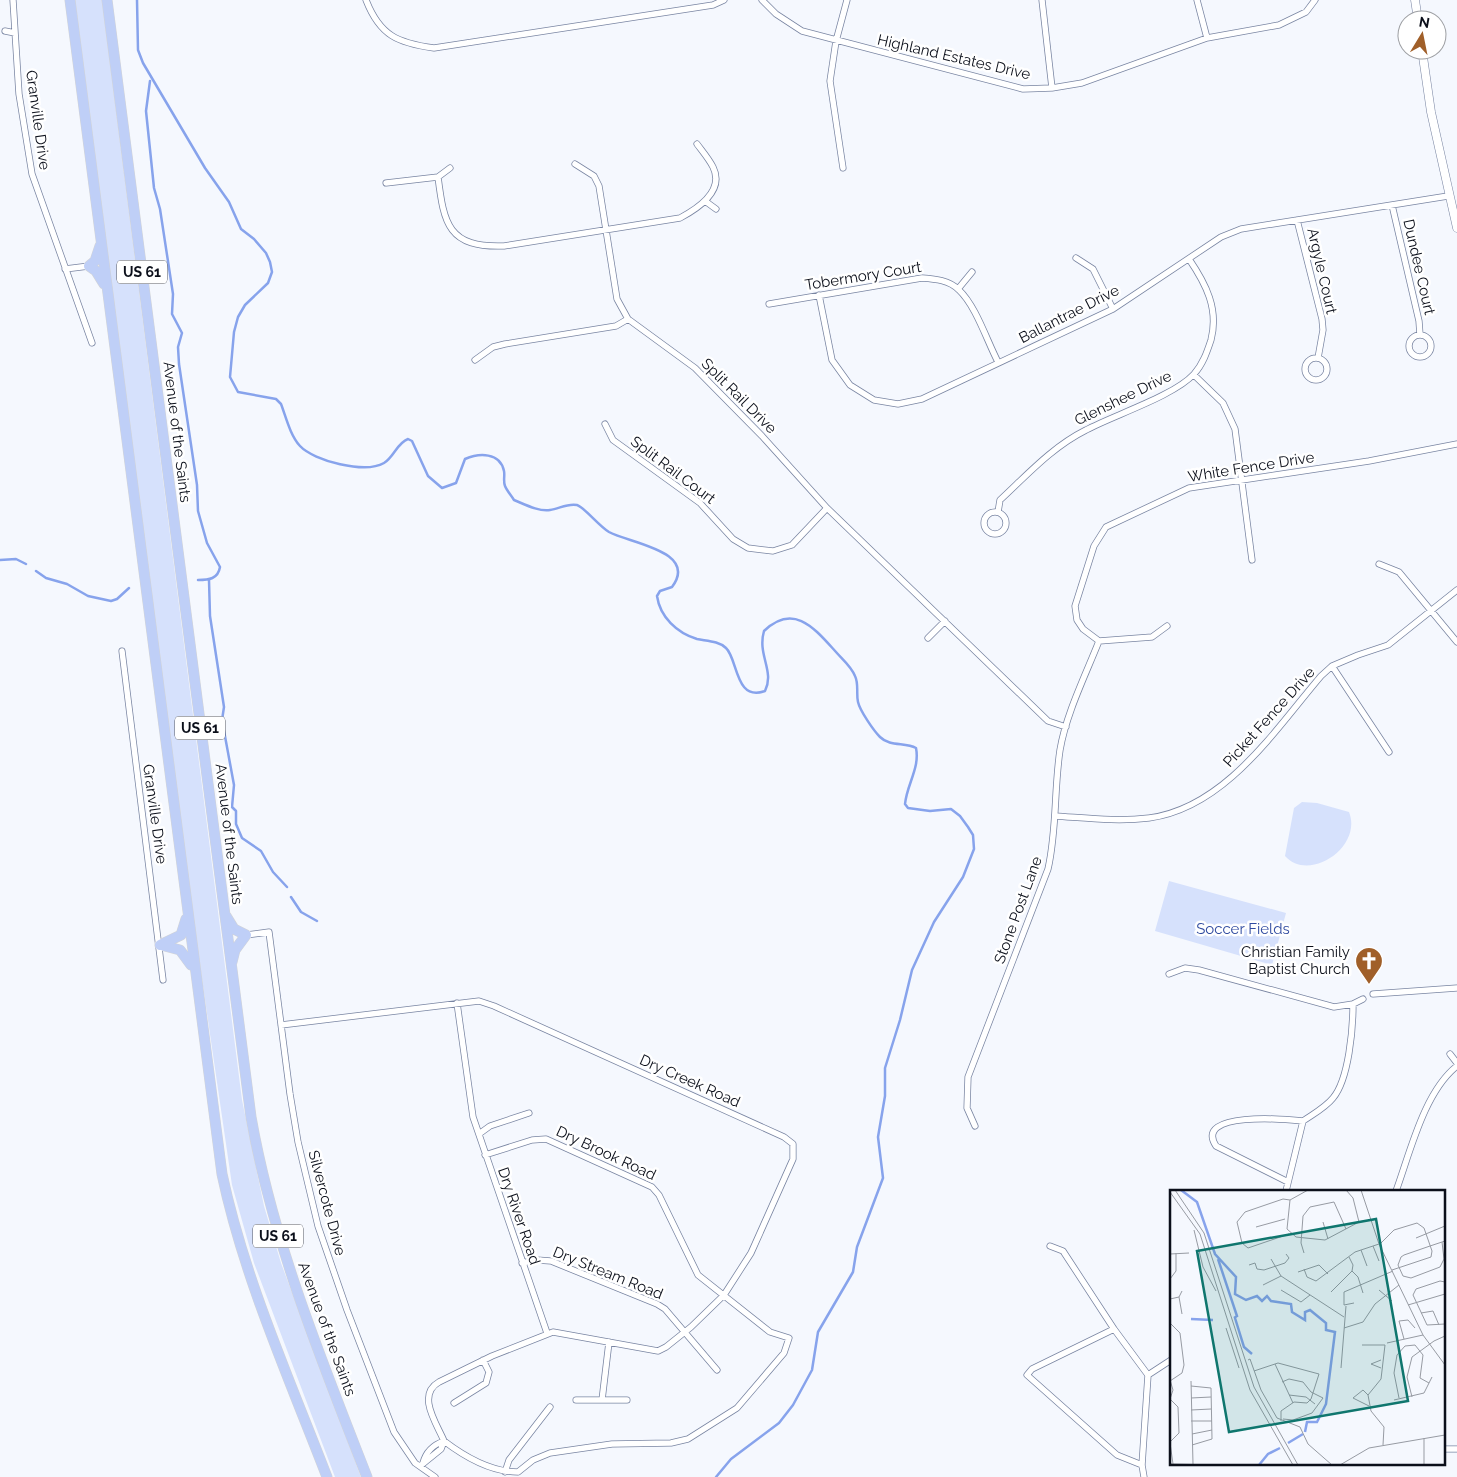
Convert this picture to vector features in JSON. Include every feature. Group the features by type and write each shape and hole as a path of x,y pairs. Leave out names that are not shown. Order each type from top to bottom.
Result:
{"highway":[{"name":"US 61","path":"70,0 216,1134 230,1210 246,1264 327,1477"},
{"name":"Avenue of the Saints","path":"107,0 251,1117 267,1196 290,1274 366,1477"},
{"path":"101,242 95,261 89,266 96,271 107,290"},
{"path":"224,911 234,929 246,935 235,950 231,968"},
{"path":"160,945 181,934 187,915"},
{"path":"160,945 180,950 194,969"}],"street":[{"name":"Granville Drive","path":"13,0 19,94 32,174 92,343"},
{"path":"366,0 381,28 393,37 406,44 434,48 713,5 724,0"},
{"name":"Highland Estates Drive","path":"762,0 776,14 802,31 1023,89 1052,88 1082,83 1207,38 1279,25 1306,12 1315,0"},
{"path":"843,168 830,82 836,41 847,0"},
{"path":"1042,0 1052,88"},
{"path":"1197,0 1207,38"},
{"path":"5,31 16,33"},
{"path":"1423,60 1431,112 1457,228"},
{"path":"438,177 442,214 450,229 465,240 484,246 504,246 680,218 700,207 716,181 714,169 698,144"},
{"name":"Split Rail Drive","path":"575,164 594,176 599,186 608,229 617,298 628,319 695,368 762,436 827,508 1048,721 1066,728"},
{"path":"386,183 438,177 450,168"},
{"name":"Ballantrae Drive","path":"820,295 832,360 850,385 874,400 898,404 922,398 1113,309 1221,237 1241,229 1451,197 1457,189"},
{"path":"705,201 716,209"},
{"name":"Dundee Court","path":"1392,205 1419,321 1420,335"},
{"name":"Argyle Court","path":"1297,220 1322,318 1323,330 1318,358"},
{"path":"1076,258 1093,268 1113,309"},
{"name":"Glenshee Drive","path":"998,512 1000,500 1058,446 1086,430 1175,388 1194,375 1207,354 1214,329 1212,304 1205,282 1189,259"},
{"path":"65,269 89,266"},
{"path":"972,272 958,289 967,300 998,362"},
{"name":"Tobermory Court","path":"769,304 922,278 940,280 958,289"},
{"path":"475,360 493,347 616,326 628,319"},
{"name":"Dundee Court","path":"1420,335 1430,340 1432,348 1428,355 1421,358 1414,356 1409,346 1411,340 1420,335"},
{"name":"Argyle Court","path":"1318,358 1326,363 1328,370 1324,377 1313,380 1306,372 1306,365 1310,359 1318,358"},
{"path":"1194,375 1223,402 1235,429 1252,560"},
{"name":"Split Rail Court","path":"605,424 613,440 700,503 733,538 748,548 772,551 792,545 827,508"},
{"name":"White Fence Drive","path":"1099,641 1083,629 1078,620 1075,606 1094,546 1106,527 1189,488 1242,478 1370,462 1457,444"},
{"name":"Glenshee Drive","path":"991,512 998,512 1004,517 1006,525 1002,532 991,534 984,527 984,520 991,512"},
{"path":"1379,564 1399,572 1457,642"},
{"name":"Picket Fence Drive","path":"1055,816 1116,820 1151,817 1183,808 1210,794 1238,772 1321,676 1332,666 1388,645 1432,612 1457,590"},
{"path":"928,638 945,621"},
{"path":"1099,641 1152,637 1167,626"},
{"name":"Stone Post Lane","path":"975,1126 967,1108 968,1077 1048,869 1052,850 1060,749 1099,641"},
{"name":"Granville Drive","path":"122,651 163,980"},
{"path":"1332,666 1389,752"},
{"name":"Silvercote Drive","path":"246,935 269,932 298,1142 323,1241 394,1432 403,1448 435,1477"},
{"path":"1169,974 1185,968 1199,970 1334,1006 1353,1004 1363,999"},
{"path":"1373,994 1457,988"},
{"name":"Dry Creek Road","path":"281,1025 479,1001 494,1006 789,1140 793,1144 793,1159 751,1253 724,1295 684,1333 658,1351 562,1332 547,1333 483,1360 434,1386 429,1392 429,1409 444,1441"},
{"name":"Dry River Road","path":"457,1003 470,1103 485,1154 547,1333"},
{"path":"1288,1182 1216,1146 1212,1139 1212,1134 1217,1126 1228,1122 1272,1117 1303,1121 1326,1106 1339,1089 1353,1025 1353,1004"},
{"path":"1396,1190 1430,1100 1457,1064 1450,1054"},
{"path":"479,1134 490,1126 529,1113"},
{"path":"1286,1190 1303,1121"},
{"name":"Dry Brook Road","path":"485,1154 532,1140 546,1139 652,1187 659,1195 698,1275 770,1332 788,1338 784,1353 737,1408 680,1442 612,1444 550,1453 534,1460 518,1472 505,1472"},
{"path":"1050,1246 1063,1251 1114,1329 1148,1375 1142,1465 1144,1477"},
{"name":"Dry Stream Road","path":"522,1262 551,1261 657,1304 665,1309 717,1370"},
{"path":"1114,1329 1032,1369 1027,1375 1117,1455 1142,1465"},
{"path":"602,1400 609,1342"},
{"path":"454,1403 486,1383 489,1372 483,1360"},
{"path":"1148,1375 1170,1361"},
{"path":"576,1400 627,1400"},
{"path":"422,1465 441,1449 444,1441 458,1452 505,1472 509,1460 550,1407"},
{"path":"1444,1449 1457,1449"}],"green space":[{"path":"75,0 102,0 242,1100 264,1206 281,1263 361,1477 335,1477 254,1263 232,1185 190,897"},
{"path":"1302,802 1317,803 1349,812 1351,825 1348,837 1341,848 1331,857 1319,863 1307,865 1295,863 1285,856 1294,808"},
{"name":"Soccer Fields","path":"1169,881 1286,913 1272,965 1155,931"}],"waterway":[{"path":"137,0 138,50 143,63 205,168 229,202 241,229 254,239 266,253 270,262 272,272 268,283 245,305 238,317 234,332 230,377 238,392 276,399 281,404 297,442 316,457 353,466 376,466 384,463 408,439 412,441 428,476 442,488 456,483 465,459 482,455 494,457 502,465 505,486 514,500 541,510 577,505 609,532 658,550 669,557 676,565 678,575 672,587 660,591 657,596 666,617 683,633 726,648 730,653 743,685 755,693 765,691 768,684 762,640 764,631 785,619 803,622 820,635 851,669 856,679 859,706 877,734 888,742 916,748 915,769 905,804 908,808 930,811 951,809 960,816 973,835 974,849 963,877 934,922 912,970 900,1020 885,1068 885,1096 878,1137 883,1178 857,1247 853,1272 818,1332 812,1370 793,1405 779,1423 731,1459 716,1477"},
{"path":"150,81 146,111 154,188 160,209 173,294 172,314 182,333 178,347 179,364 197,485 198,511 207,543 220,567 217,574 212,578 198,580"},
{"path":"0,560 16,559 26,564"},
{"path":"36,571 46,578 67,584 88,596 111,601 117,599 129,588"},
{"path":"209,580 210,616 224,707 222,720 234,785 232,807 236,811 236,824 242,838 261,851 273,872 287,887"},
{"path":"291,897 301,912 317,921"}],"place":[{"name":"Christian Family Baptist Church","path":"1369,985"}]}
